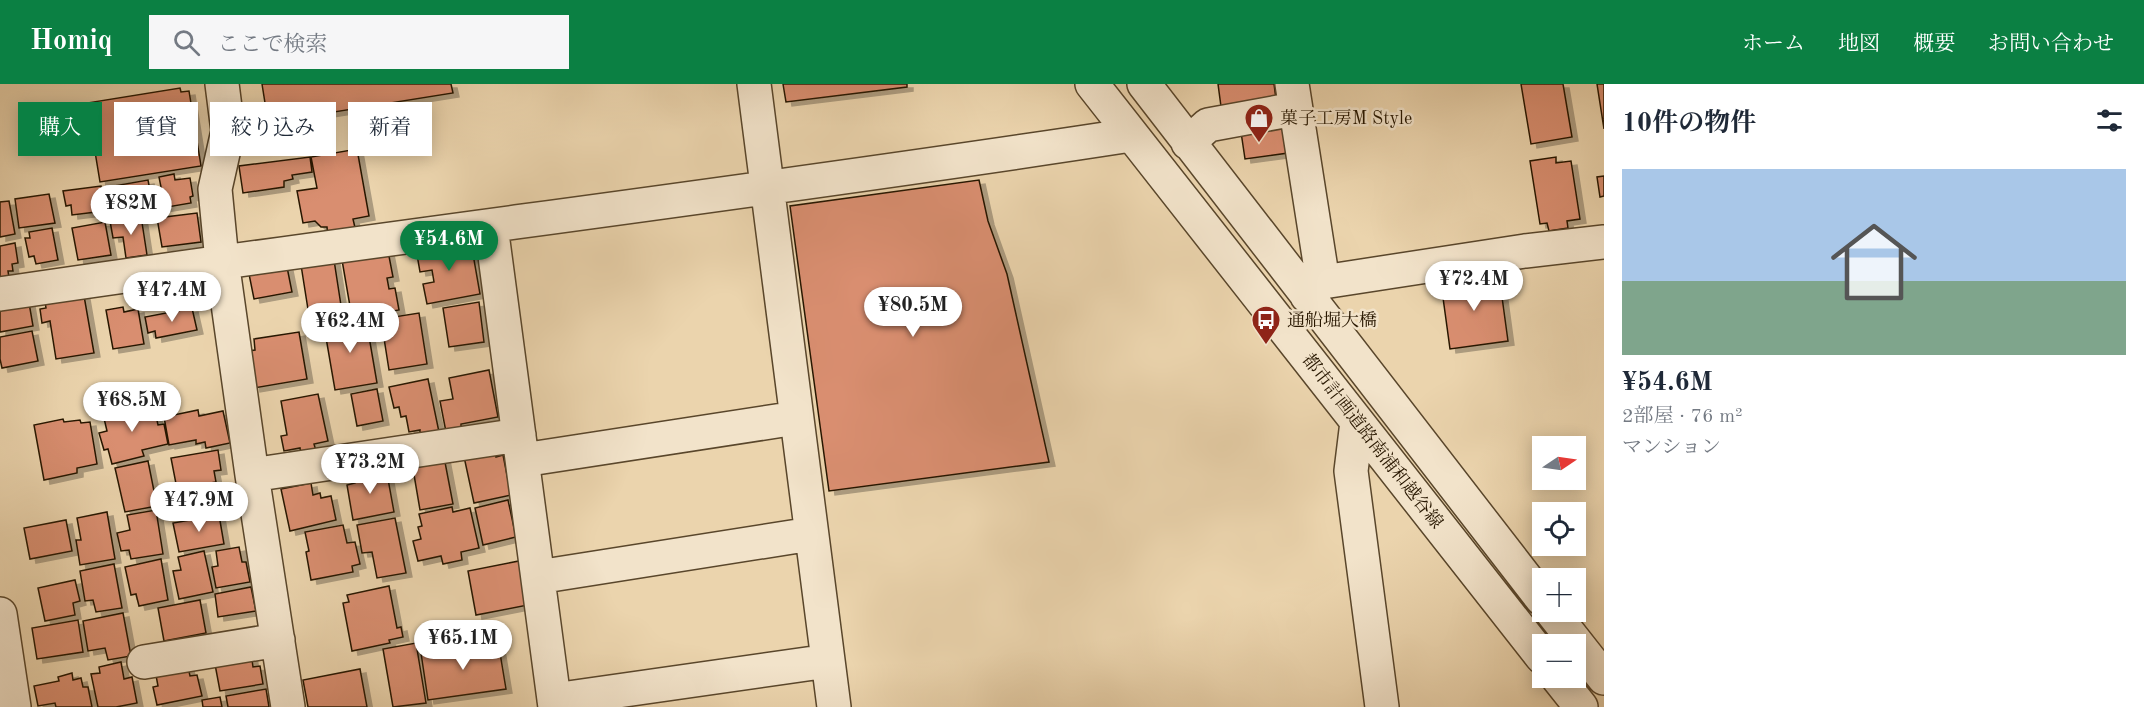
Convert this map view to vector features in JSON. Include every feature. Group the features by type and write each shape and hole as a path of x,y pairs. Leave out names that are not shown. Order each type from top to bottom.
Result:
{"street":[{"path":"222,84 228,131 215,189 222,261 288,707"},
{"path":"754,84 834,707"},
{"name":"都市計画道路南浦和越谷線","path":"1092,84 1532,644"},
{"name":"都市計画道路南浦和越谷線","path":"1144,84 1188,143 1315,289 1475,513 1532,586"},
{"path":"1188,143 1208,125 1294,97 1315,289 1525,251 1604,242"},
{"path":"0,294 222,261 767,189 1131,135"},
{"path":"491,226 555,704 828,661"},
{"path":"252,475 796,418"},
{"path":"1357,422 1351,471 1382,707"},
{"path":"538,577 811,534"},
{"path":"0,614 14,707"},
{"path":"1560,622 1604,678"},
{"path":"144,662 278,640"},
{"path":"1566,688 1581,707"}],"building":[{"path":"262,84 451,84 453,93 396,102 348,102 348,110 336,112 336,102 265,102"},
{"path":"783,84 907,84 907,87 786,102"},
{"path":"1218,84 1274,84 1277,107 1222,114"},
{"path":"1521,84 1563,84 1572,137 1531,144"},
{"path":"1597,84 1604,84 1604,129"},
{"path":"180,88 181,92 189,91 191,102 114,102 114,156 198,156 198,147 201,166 100,182 96,156 102,156 102,102 93,102"},
{"path":"1284,126 1288,153 1245,159 1241,132"},
{"path":"348,151 348,156 358,156 369,216 353,219 356,232 328,237 327,227 321,227 315,221 303,223 297,191 317,188 311,157 336,156 336,153"},
{"path":"310,157 312,172 292,175 293,179 284,181 284,187 243,193 239,166"},
{"path":"1556,157 1556,163 1571,161 1580,219 1567,221 1568,228 1549,231 1547,223 1540,224 1530,161"},
{"path":"174,174 175,180 190,178 193,196 190,197 191,203 156,209 154,193 162,192 159,177"},
{"path":"1604,176 1604,196 1600,197 1597,177"},
{"path":"148,180 154,212 133,215 132,212 126,213 125,209 112,211 108,187"},
{"path":"979,180 988,221 1007,274 1049,462 829,491 790,206"},
{"path":"101,186 104,211 72,215 71,205 66,206 63,191"},
{"path":"49,194 55,223 19,228 15,199"},
{"path":"9,201 15,234 0,237 0,202"},
{"path":"197,213 201,242 162,247 157,218"},
{"path":"141,216 147,255 126,258 123,237 113,238 110,221"},
{"path":"105,222 111,255 78,260 72,228"},
{"path":"52,228 58,260 36,264 34,256 29,257 25,238 30,238 29,232"},
{"path":"464,241 467,255 473,254 480,294 427,304 423,284 434,282 432,270 420,272 416,249"},
{"path":"15,243 18,263 12,264 13,271 8,271 9,278 0,280 0,246"},
{"path":"388,251 393,277 387,278 389,289 395,288 399,310 352,318 342,260"},
{"path":"334,260 342,312 330,314 331,319 310,322 301,265"},
{"path":"287,267 292,292 254,299 248,269"},
{"path":"1499,275 1508,341 1450,349 1441,283"},
{"path":"201,279 202,287 211,285 213,300 162,308 157,280"},
{"path":"83,290 94,353 56,359 50,321 42,323 40,309 46,308 44,296"},
{"path":"28,297 33,326 0,332 0,302"},
{"path":"479,302 484,342 449,347 443,308"},
{"path":"123,307 124,312 138,309 144,344 113,349 106,310"},
{"path":"192,308 197,330 156,338 155,331 148,333 145,317"},
{"path":"419,313 427,364 389,370 381,319"},
{"path":"366,319 377,383 335,390 324,326"},
{"path":"32,331 38,361 2,368 0,337"},
{"path":"299,332 307,379 254,388 248,351 255,350 254,339"},
{"path":"489,370 498,417 461,424 461,429 446,432 440,401 453,399 449,378"},
{"path":"428,379 439,432 420,436 420,430 409,432 406,416 401,417 399,407 394,408 389,387"},
{"path":"377,389 383,421 357,426 351,394"},
{"path":"318,394 328,441 314,444 316,451 301,454 300,448 284,451 281,436 287,435 281,401"},
{"path":"147,404 148,408 154,407 158,425 164,424 168,444 142,450 144,456 112,464 108,449 104,450 99,433 107,431 103,414"},
{"path":"198,410 199,416 223,411 230,443 206,448 205,442 196,444 196,440 169,445 164,417"},
{"path":"63,419 64,422 80,420 81,423 90,422 97,464 77,468 77,473 44,480 34,425"},
{"path":"493,445 496,457 503,455 511,495 474,503 463,452"},
{"path":"218,450 221,470 214,471 216,482 177,489 171,458"},
{"path":"444,457 453,504 420,510 412,463"},
{"path":"148,461 157,506 125,512 115,468"},
{"path":"386,468 394,512 353,520 347,485 355,483 354,474"},
{"path":"311,483 313,495 320,493 321,498 331,496 336,520 290,531 281,489"},
{"path":"508,500 516,537 483,545 475,508"},
{"path":"452,507 453,512 470,508 479,548 461,552 462,560 443,564 441,556 418,561 413,541 421,539 418,527 422,526 419,514"},
{"path":"156,510 163,554 131,559 129,550 121,551 117,533 130,530 127,515"},
{"path":"107,512 115,559 80,565 76,540 81,540 77,518"},
{"path":"219,515 224,544 179,552 173,523"},
{"path":"395,518 406,573 377,578 372,552 362,553 357,525"},
{"path":"66,520 72,551 30,559 24,528"},
{"path":"343,525 347,543 355,542 360,564 352,566 353,572 311,580 305,532"},
{"path":"239,547 242,562 246,562 250,582 216,588 212,567 218,566 216,551"},
{"path":"204,551 213,592 179,599 173,571 181,570 178,557"},
{"path":"161,559 168,600 139,606 136,594 131,595 125,567"},
{"path":"519,561 528,605 476,615 468,571"},
{"path":"114,564 122,608 96,612 93,600 85,601 80,571"},
{"path":"75,580 80,601 73,603 75,615 45,621 38,588"},
{"path":"389,586 397,628 401,627 403,637 389,640 390,643 352,651 343,603 349,602 347,595"},
{"path":"251,587 256,611 218,617 215,594"},
{"path":"200,600 206,633 164,641 158,608"},
{"path":"123,613 131,656 108,660 105,648 88,651 83,621"},
{"path":"78,620 83,652 37,659 32,628"},
{"path":"498,641 506,689 428,700 421,653"},
{"path":"416,643 426,703 393,707 383,649"},
{"path":"251,653 253,667 260,666 263,684 220,691 214,659"},
{"path":"121,662 124,679 132,677 137,703 116,707 98,707 91,674 100,673 99,667"},
{"path":"187,663 190,676 197,675 202,696 157,705 153,687 158,686 155,670"},
{"path":"360,669 367,707 308,707 303,680"},
{"path":"72,673 73,680 81,678 83,687 88,687 92,707 56,707 55,703 38,706 34,686 59,681 58,677"},
{"path":"266,689 269,707 228,707 226,696"},
{"path":"220,697 222,707 203,707 202,700"}],"place":[{"name":"菓子工房M Style","path":"1259,144"},
{"name":"通船堀大橋","path":"1266,346"}]}
